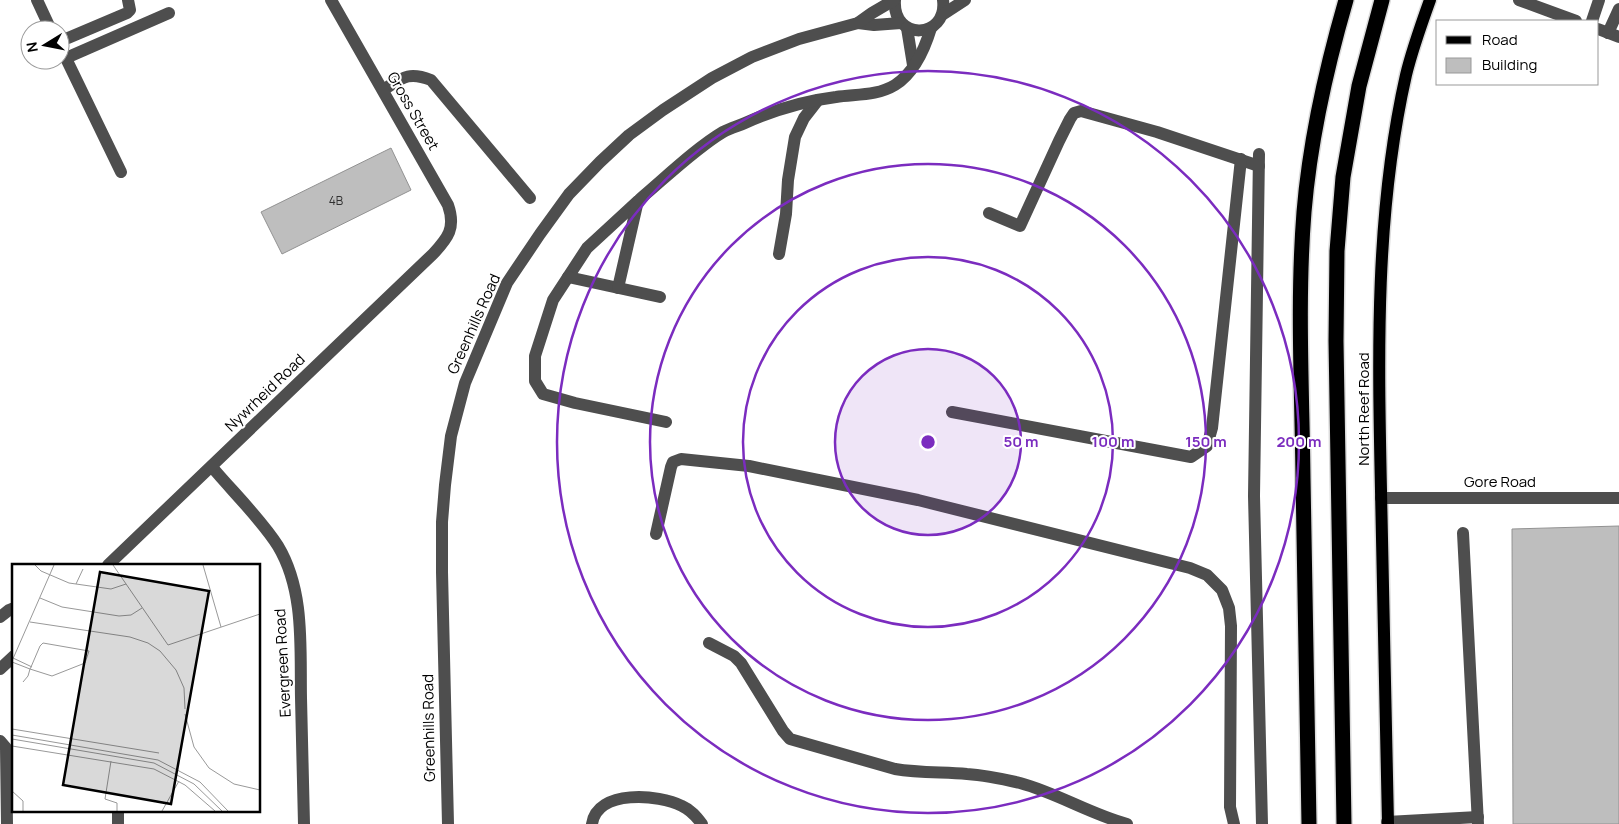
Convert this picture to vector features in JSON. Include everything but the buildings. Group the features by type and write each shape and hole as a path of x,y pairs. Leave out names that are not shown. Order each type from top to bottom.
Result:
{"highway":[{"path":"1309,824 1302,254 1311,155 1329,61 1346,0"},
{"path":"1344,824 1336,341 1337,251 1343,177 1359,86 1382,0"}],"main road":[{"name":"North Reef Road","path":"1388,823 1379,396 1385,208 1406,74 1415,41 1430,0"}],"street":[{"path":"37,0 46,20"},
{"path":"70,37 127,13 130,10 128,0"},
{"name":"Gross Street","path":"331,0 448,205 451,217 450,229 444,242"},
{"path":"894,0 896,16 904,25 913,64"},
{"name":"Greenhills Road","path":"448,824 442,572 442,522 445,485 451,436 465,383 507,283 569,194 628,136 663,110 712,78 752,58 800,40 858,23 894,0"},
{"path":"666,422 575,403 543,394 535,381 534,356 553,300 587,248 686,160 724,132 774,111 799,103 877,93 895,85 911,70 926,44 931,28 942,15 943,0"},
{"path":"942,15 965,0"},
{"path":"1519,0 1573,20"},
{"path":"1592,20 1599,0"},
{"path":"1608,33 1619,9"},
{"path":"70,56 169,13"},
{"name":"Greenhills Road","path":"858,23 904,25 915,31 931,28"},
{"path":"70,66 121,172"},
{"path":"383,90 404,77 412,75 431,80 530,198"},
{"path":"779,254 786,214 788,180 795,137 804,118 818,100"},
{"path":"989,213 1020,226 1070,119 1074,114 1081,111 1157,132 1241,159 1259,160 1254,496 1262,824"},
{"path":"952,412 1191,457 1207,446 1212,428 1241,159"},
{"path":"618,288 640,199"},
{"name":"Nywrheid Road","path":"109,564 444,242"},
{"path":"568,277 660,297"},
{"path":"656,534 671,466 673,462 681,459 749,466 918,500 1190,568 1207,575 1222,590 1229,608 1231,626 1230,807 1234,824"},
{"name":"Evergreen Road","path":"212,467 255,516 277,545 285,561 292,583 300,627 304,824"},
{"name":"Gore Road","path":"1381,498 1619,498"},
{"path":"1388,823 1478,821 1463,533"},
{"path":"0,617 12,609"},
{"path":"709,643 734,656 741,662 783,731 790,739 910,772 969,774 1020,783 1094,813 1127,824"},
{"path":"0,669 12,658"},
{"path":"2,747 3,795 7,824"},
{"path":"592,824 592,820 601,807 613,800 625,798 650,798 674,802 691,812 702,824"}]}
